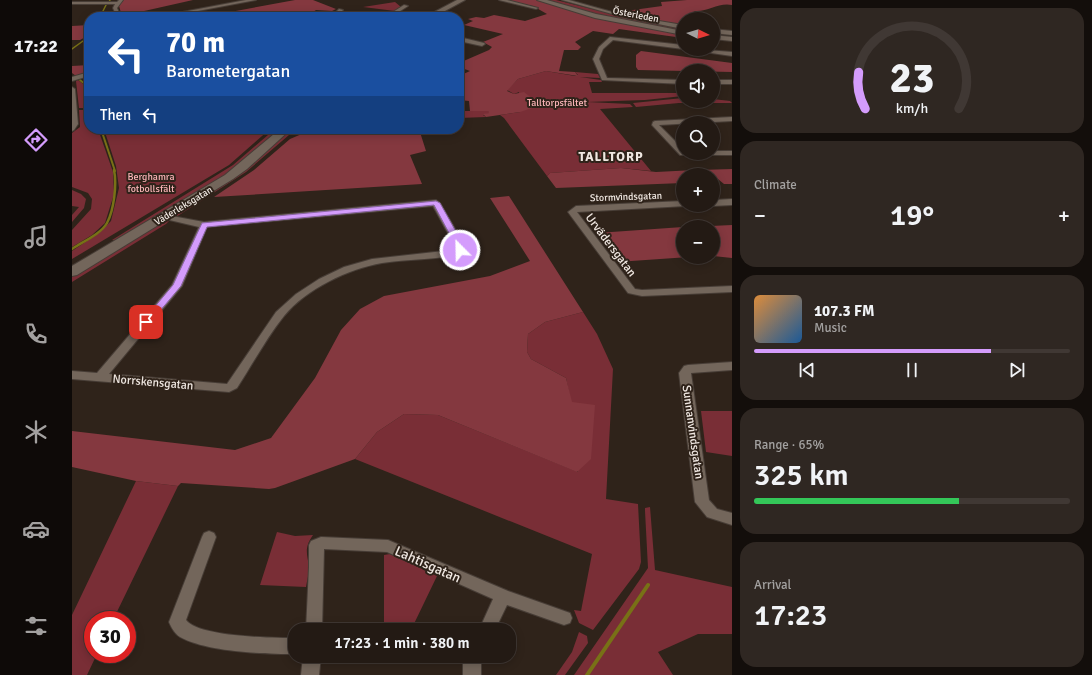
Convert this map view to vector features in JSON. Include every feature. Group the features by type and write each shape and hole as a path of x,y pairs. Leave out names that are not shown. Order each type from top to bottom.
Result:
{"street":[{"path":"186,12 254,0"},
{"path":"439,12 462,0"},
{"path":"500,0 536,8"},
{"name":"Österleden","path":"540,0 615,21 676,32"},
{"path":"564,0 616,15 676,25"},
{"path":"619,0 626,2"},
{"path":"72,3 119,1"},
{"path":"117,12 115,8 119,1"},
{"path":"396,12 406,6"},
{"path":"720,32 732,33"},
{"path":"676,46 610,38 601,48 596,59 604,79 610,81 676,82"},
{"path":"720,38 732,39"},
{"path":"464,40 482,44"},
{"path":"720,52 732,54"},
{"path":"72,79 84,75"},
{"path":"720,82 732,82"},
{"path":"72,89 75,124 72,129"},
{"path":"720,119 732,119"},
{"path":"676,121 657,122 655,125 676,144"},
{"name":"Väderleksgatan","path":"72,272 238,170 280,134"},
{"path":"720,153 732,153"},
{"path":"720,203 732,202"},
{"name":"Norrskensgatan","path":"72,374 229,388 233,385 280,314 290,305 330,278 345,270 373,261 460,250 460,246 436,203 204,225"},
{"name":"Stormvindsgatan","path":"572,212 576,209 676,204"},
{"name":"Urvädersgatan","path":"572,212 632,291 642,293 732,289"},
{"path":"101,376 177,286 204,225 189,223 164,216"},
{"name":"Sunnanvindsgatan","path":"732,366 698,367 688,369 685,373 702,502 712,513 732,519"},
{"path":"208,537 177,622 183,630 192,634 237,642 288,646"},
{"name":"Lahtisgatan","path":"314,623 317,567 316,545 321,543 388,546 503,596 564,618"},
{"path":"490,623 503,596"},
{"path":"310,675 311,663"},
{"path":"472,663 472,675"}],"green space":[{"path":"547,0 556,0 620,16 676,26 676,30 596,15"},
{"path":"395,2 401,7 395,11 363,7"},
{"name":"Talltorpsfältet","path":"546,71 575,76 578,75 575,72 598,74 600,78 580,77 601,80 602,82 589,82 592,93 676,93 676,97 645,100 587,102 630,104 633,107 600,109 651,171 621,168 550,173 547,176 504,118 500,115 520,112 519,92 514,94 507,90 518,79"},
{"path":"78,80 84,85 84,108 79,108 76,81"},
{"path":"676,99 676,103 636,107 633,103"},
{"path":"720,100 730,101 732,103 720,103"},
{"path":"79,110 84,110 84,134 100,134 113,172 114,194 105,223 92,235 72,247 72,230 91,209 92,199 88,193 72,187 72,133 80,127"},
{"path":"464,111 488,111 490,113 483,115 486,117 464,118"},
{"name":"Berghamra fotbollsfält","path":"106,134 264,134 229,165 72,259 72,251 99,233 111,221 119,188 116,166"},
{"path":"269,134 274,134 230,173 118,241 112,240 233,165"},
{"path":"284,134 290,134 246,172 176,217 177,213"},
{"path":"72,190 81,194 86,199 84,208 72,222 72,215 79,207 72,206"},
{"path":"169,221 72,282 72,276 158,223"},
{"path":"583,312 597,334 613,369 606,499 638,504 641,562 639,569 593,630 579,623 574,610 581,611 592,554 355,459 377,432 404,414 438,415 578,472 571,402 566,378 531,359 527,352 528,334 545,322"},
{"path":"701,411 732,411 732,456 706,452"},
{"path":"136,481 178,486 117,611 84,611 84,663 93,663 87,675 72,675 72,615"},
{"path":"650,507 655,570 732,587 732,634 698,634 658,652 673,675 574,675 648,568 645,508"},
{"path":"277,532 295,536 313,535 307,547 309,567 306,587 260,585"},
{"path":"390,554 437,576 414,623 384,623 384,555"},
{"path":"579,632 587,636 588,643 565,675 556,675 572,652"}],"shaded area":[{"path":"123,0 193,0 140,12 121,12 119,6"},
{"path":"295,0 313,0 336,9 332,11 316,10 313,12 230,12"},
{"path":"506,0 538,0 608,21 676,32 676,37 619,29 613,34 593,31 575,42 581,47 578,50 564,50 559,71 575,72 578,76 546,71 518,79 507,91 514,94 524,92 538,103 538,106 520,112 486,117 483,114 489,113 488,111 470,111 469,101 464,100 464,74 470,71 464,69 464,61 489,50 492,47 483,42 503,34 464,25 473,21 468,19 476,17 484,18 494,15 525,21 547,14 533,6"},
{"path":"687,0 732,0 732,5 727,4 694,12 676,12 676,24 623,15 633,10 662,6 661,2"},
{"path":"84,25 84,38 80,40 72,40 72,26"},
{"path":"641,51 732,63 732,72 720,72 720,64 676,64 676,71 638,70 636,67 636,55"},
{"path":"84,65 84,74 76,76 72,73 72,66"},
{"path":"302,134 421,134 426,151 410,155 422,184 214,197 254,170 290,139"},
{"path":"621,168 656,172 676,171 676,183 556,188 547,176 550,173"},
{"path":"720,169 732,169 732,184 724,184 720,181"},
{"path":"509,196 583,312 545,322 528,334 527,352 531,359 566,378 572,402 595,405 591,459 577,472 438,415 404,414 377,432 355,459 269,489 181,483 178,486 136,481 72,467 72,431 235,450 271,438 315,378 341,330 360,309 384,296 490,276 530,261 490,198"},
{"path":"732,225 732,258 720,257 720,226"},
{"path":"676,227 676,258 617,262 597,233"}],"waterway":[{"path":"102,12 106,5"},
{"path":"72,49 83,41"},
{"path":"80,80 84,83"},
{"path":"103,134 115,171"},
{"path":"72,249 96,234 107,223 114,197 114,170"},
{"path":"587,675 648,585"}],"district":[{"name":"TALLTORP","path":"611,156"}],"route":[{"path":"146,322 182,278 204,225 436,203 460,246 460,250"}]}
